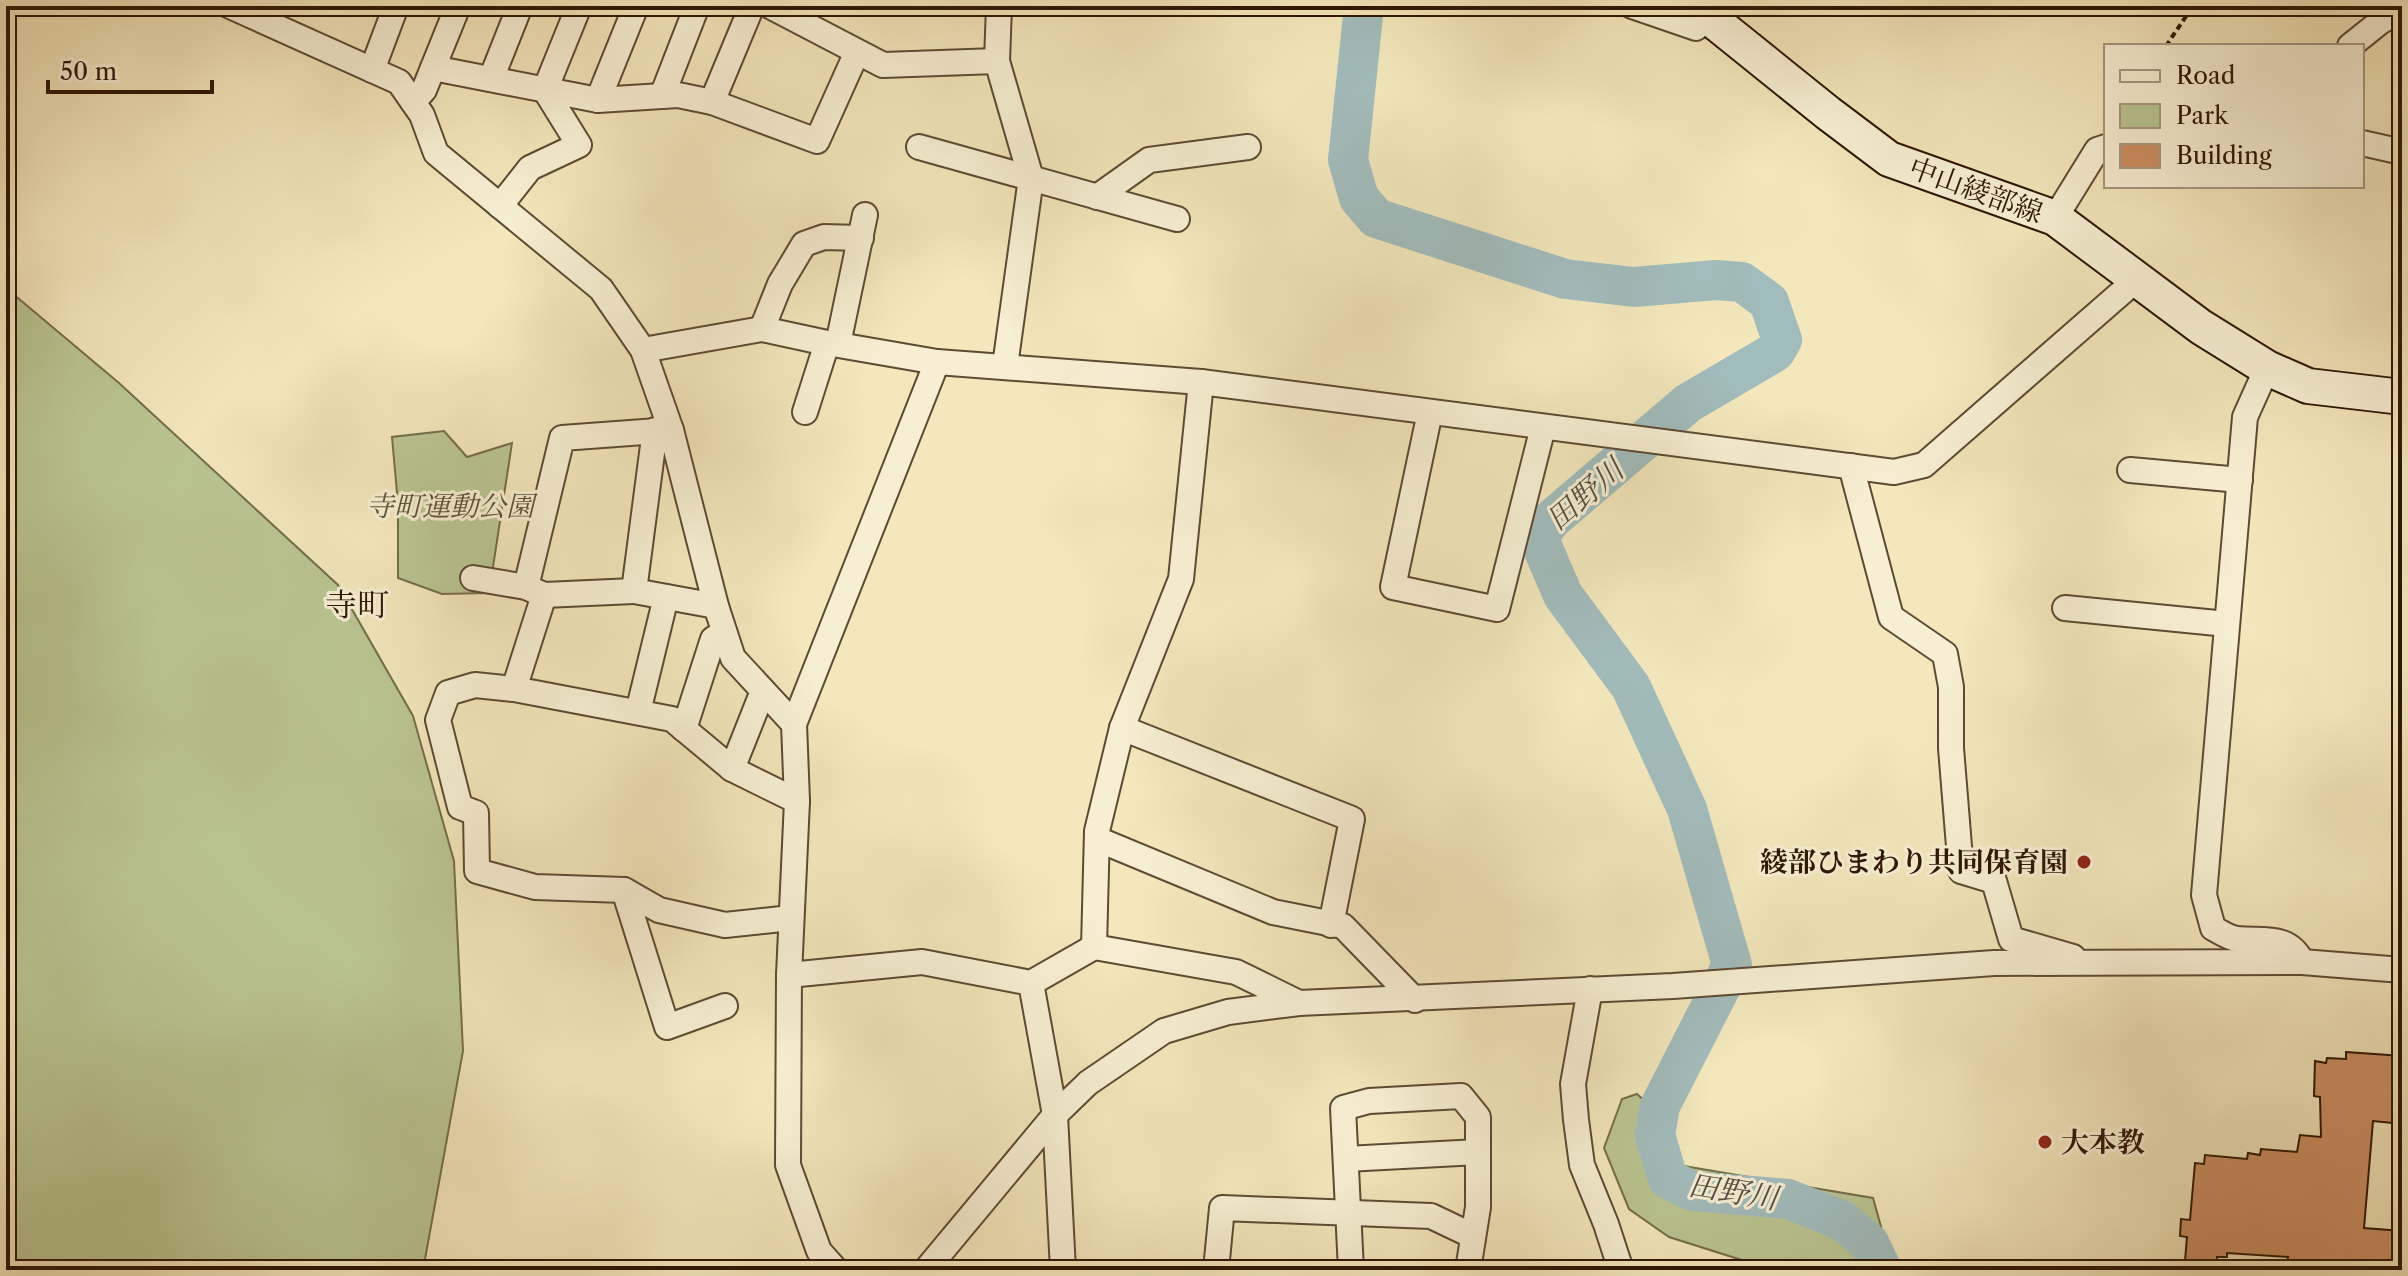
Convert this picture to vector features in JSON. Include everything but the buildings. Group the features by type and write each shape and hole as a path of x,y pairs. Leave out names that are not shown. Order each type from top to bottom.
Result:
{"main road":[{"name":"中山綾部線","path":"1700,10 1889,159 2055,218 2201,327 2267,368 2308,386 2402,397"}],"street":[{"path":"230,6 399,82 422,115 436,153 601,289 643,350 663,430 733,658 794,724"},
{"path":"372,70 396,6"},
{"path":"413,102 424,90 458,6"},
{"path":"491,79 520,6"},
{"path":"545,90 579,6"},
{"path":"598,100 636,6"},
{"path":"662,96 697,6"},
{"path":"712,102 752,6"},
{"path":"770,6 883,65 997,61"},
{"path":"999,6 997,61 1031,178 1005,366"},
{"path":"1632,6 1696,28 1700,10"},
{"path":"2352,44 2402,9"},
{"path":"433,68 598,100 678,95 712,102 817,141 857,52"},
{"path":"500,206 530,168 579,145 545,90"},
{"path":"2364,143 2402,152"},
{"path":"919,147 1177,219"},
{"path":"1097,197 1149,160 1248,147"},
{"path":"2055,218 2097,150 2104,148"},
{"path":"762,329 780,284 804,244 863,226 832,344 805,412"},
{"path":"643,350 762,329 937,362 1201,382 1894,472 1924,465 2137,279"},
{"path":"836,1270 819,1251 788,1165 789,975 797,801 794,724 937,362"},
{"path":"2267,368 2245,417 2204,895 2213,928 2234,939 2271,938 2298,953 2302,962"},
{"path":"1094,947 1097,839 1122,728 1181,579 1201,382"},
{"path":"1430,412 1393,587 1497,609 1543,427"},
{"path":"514,689 562,438 663,430"},
{"path":"634,591 663,430"},
{"path":"1851,466 1891,617 1945,654 1951,687 1951,748 1961,871 1994,881 2011,939 2052,948 2090,963"},
{"path":"2130,470 2240,480"},
{"path":"473,578 535,591 634,591 716,606"},
{"path":"638,712 666,597"},
{"path":"2065,608 2227,624"},
{"path":"684,729 713,639 724,632"},
{"path":"791,918 725,925 659,910 624,890 535,887 477,871 476,813 460,807 438,720 448,693 475,685 514,689 672,719 732,769 797,801"},
{"path":"732,769 763,691"},
{"path":"1122,728 1352,819 1331,925"},
{"path":"1097,839 1273,912 1343,926 1415,1000"},
{"path":"624,890 667,1027 725,1006"},
{"path":"789,975 922,962 1031,983 1094,947 1236,972 1299,1003"},
{"path":"926,1270 1055,1115 1088,1083 1164,1031 1228,1012 1299,1003 1415,1000 1994,963 2302,962 2402,970"},
{"path":"1031,983 1055,1115 1063,1270"},
{"path":"1590,989 1573,1084 1576,1120 1582,1165 1621,1270"},
{"path":"1351,1270 1343,1108 1369,1101 1461,1096 1478,1117 1478,1207 1468,1270"},
{"path":"1346,1159 1478,1152"},
{"path":"1216,1270 1222,1208 1431,1216 1473,1236"}],"path":[{"path":"6,13 31,6"},
{"path":"2167,44 2193,6"}],"green space":[{"path":"6,288 119,383 338,585 413,716 454,861 463,1051 423,1270 6,1270"},
{"name":"寺町運動公園","path":"444,431 467,457 512,443 489,593 442,594 398,578 398,504 392,437"},
{"path":"1637,1094 1649,1105 1646,1153 1684,1166 1873,1198 1893,1270 1760,1270 1751,1263 1669,1237 1629,1209 1604,1148 1622,1099"}],"waterway":[{"name":"田野川","path":"1364,6 1348,160 1359,198 1376,218 1565,279 1634,287 1716,280 1742,282 1769,302 1782,340 1775,352 1688,403 1551,520 1538,537 1563,595 1631,687 1687,809 1732,965 1660,1106 1655,1135 1668,1179 1692,1191 1788,1199 1843,1221 1869,1243 1882,1270"}],"place":[{"name":"綾部ひまわり共同保育園","path":"2084,862"},
{"name":"大本教","path":"2045,1142"}],"district":[{"name":"寺町","path":"357,605"}]}
